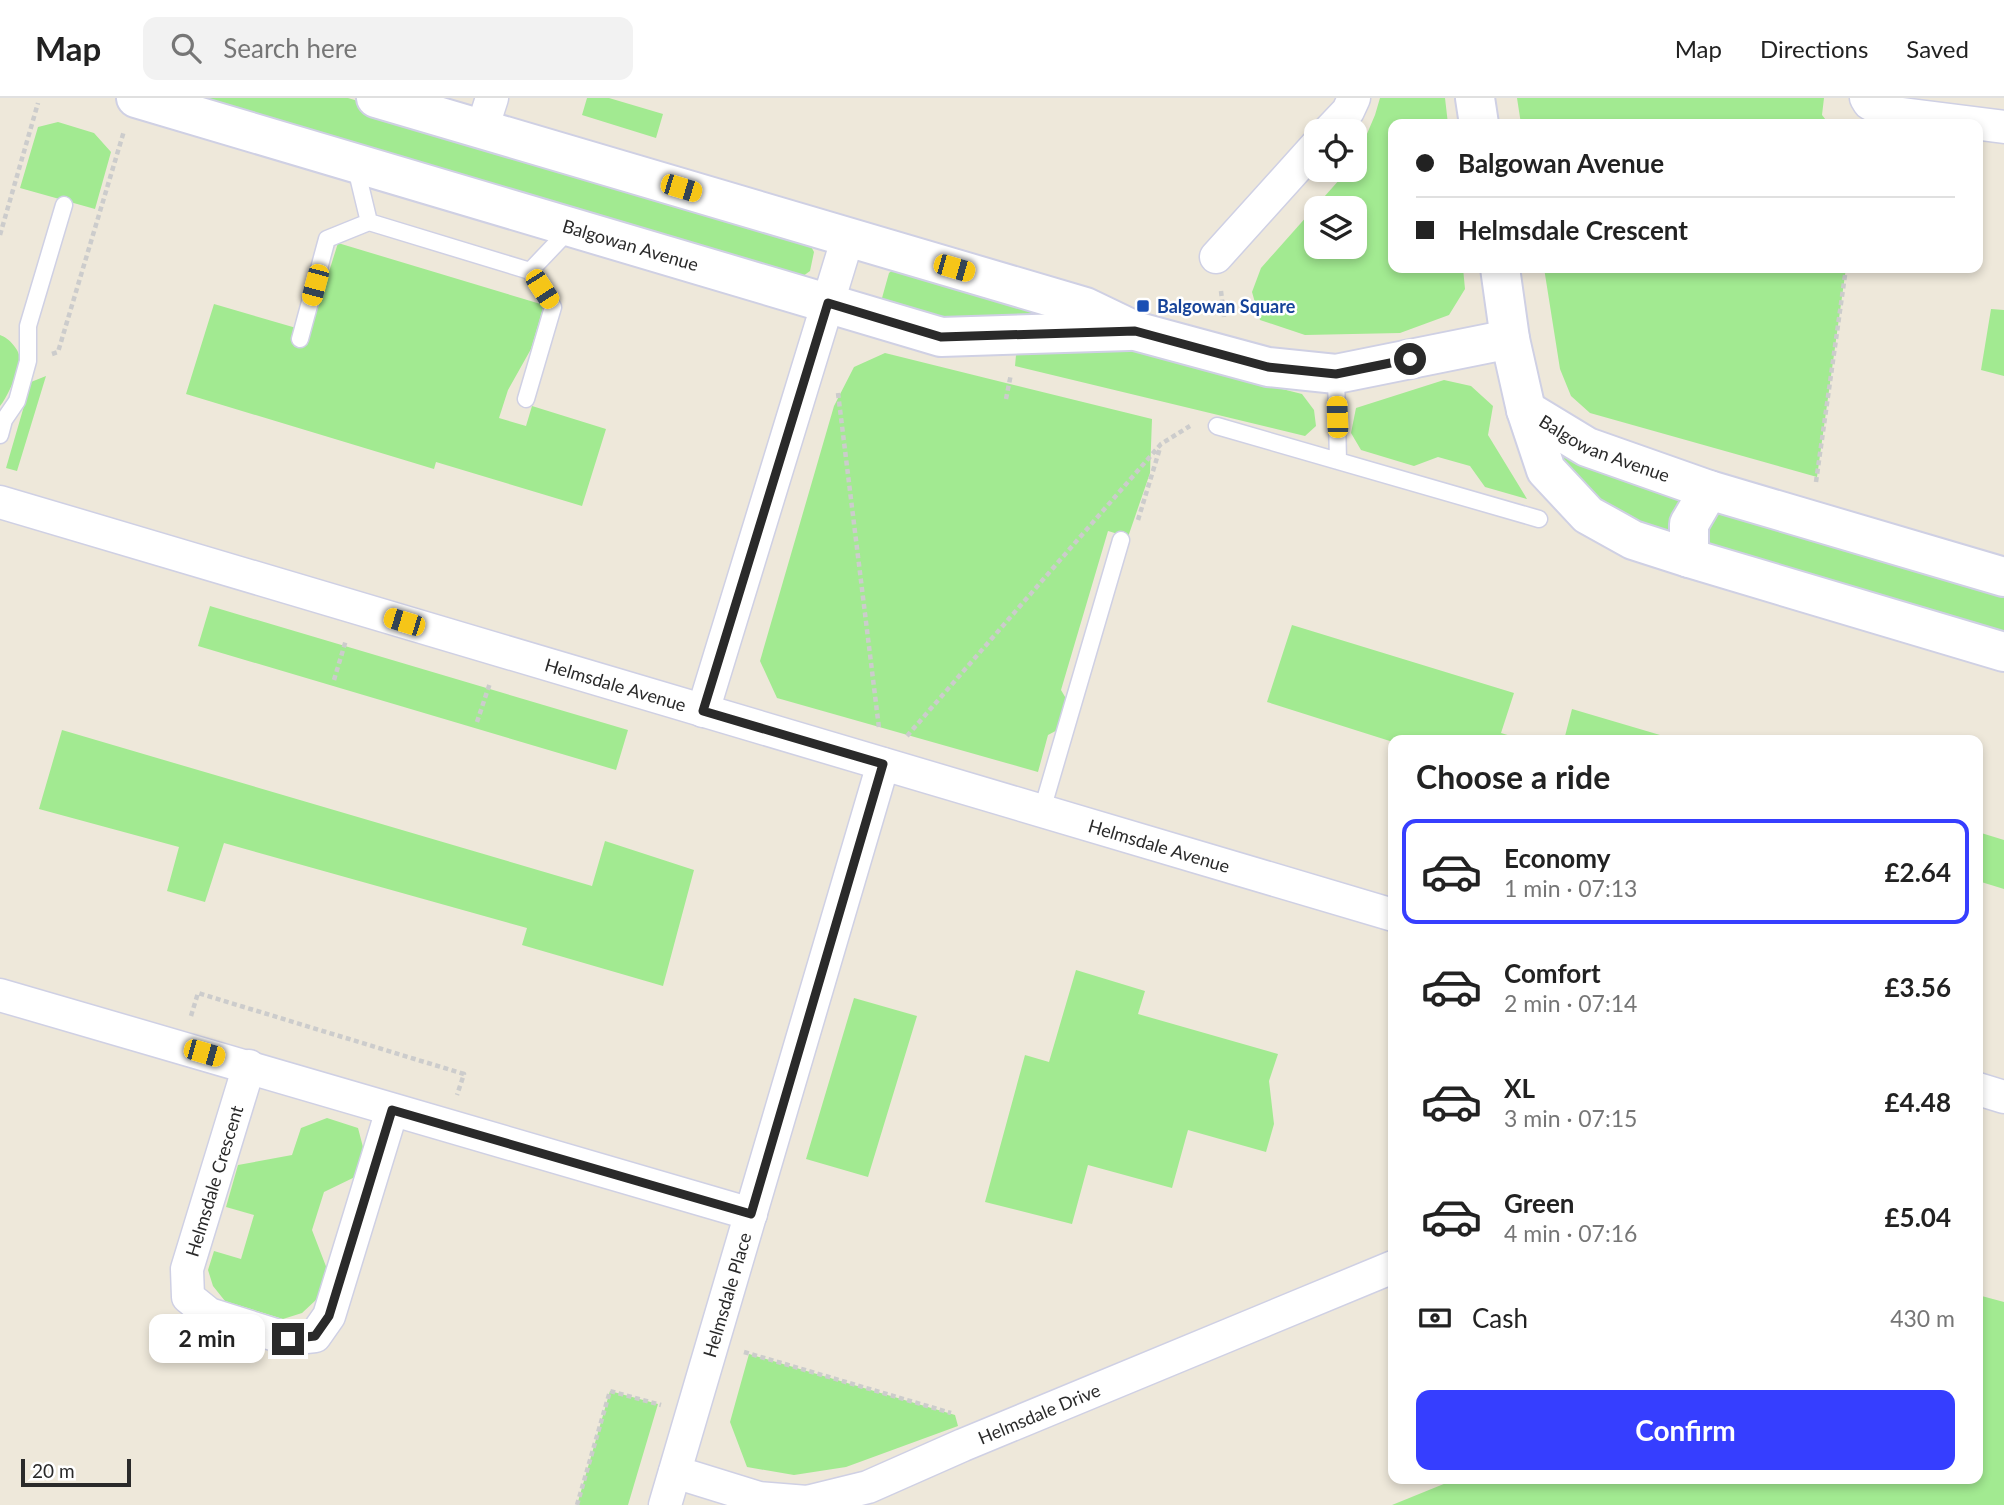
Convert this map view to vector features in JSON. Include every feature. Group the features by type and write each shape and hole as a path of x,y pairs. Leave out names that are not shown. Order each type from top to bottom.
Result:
{"street":[{"name":"Balgowan Avenue","path":"376,98 487,114 848,237 1085,307 1135,331"},
{"path":"1340,119 1354,98"},
{"path":"1475,98 1478,119"},
{"path":"1866,98 1869,103 1886,112 1941,119"},
{"name":"Balgowan Avenue","path":"130,113 354,163 941,337 1135,331 1215,335 1268,367 1336,374 1510,338"},
{"path":"1983,124 2004,127"},
{"path":"1216,257 1304,159"},
{"path":"703,711 848,237"},
{"path":"1501,273 1510,338 1526,410"},
{"name":"Balgowan Avenue","path":"1526,410 1587,447 1709,490 2004,578"},
{"name":"Balgowan Avenue","path":"1526,410 1546,470 1588,515 1633,540 2004,652"},
{"path":"1689,558 1689,524 1709,490"},
{"name":"Helmsdale Avenue","path":"0,502 1388,914"},
{"name":"Helmsdale Place","path":"665,1505 883,764"},
{"path":"0,995 751,1214"},
{"name":"Helmsdale Crescent","path":"249,1066 187,1269 188,1297 209,1314 288,1339 315,1336 329,1316 392,1110"},
{"path":"1983,1091 2004,1097"},
{"name":"Helmsdale Drive","path":"675,1472 759,1498 807,1502 868,1487 1388,1269"}],"lane":[{"path":"354,163 369,222"},
{"path":"0,435 4,420 17,401 28,361 29,326 64,205"},
{"path":"300,339 327,239 369,222 530,271 554,307 526,399"},
{"path":"530,271 572,228"},
{"path":"1336,374 1338,461"},
{"path":"1217,426 1539,519"},
{"path":"1042,810 1121,540"}],"path":[{"path":"0,235 38,103"},
{"path":"28,361 58,352 130,113"},
{"path":"1815,488 1845,273"},
{"path":"1006,399 1011,374"},
{"path":"838,391 883,764"},
{"path":"883,764 1161,444 1198,422"},
{"path":"1121,540 1131,540 1161,444"},
{"path":"334,680 356,608"},
{"path":"477,722 500,650"},
{"path":"192,1011 198,993 464,1074 459,1091"},
{"path":"713,1343 955,1415 963,1445"},
{"path":"577,1505 610,1391 692,1414"}],"green space":[{"path":"172,98 348,98 805,235 814,252 810,271 795,282"},
{"path":"587,98 609,98 663,114 656,138 582,115"},
{"path":"1380,98 1445,98 1447,119 1388,119 1388,273 1463,273 1465,289 1449,315 1400,333 1305,335 1260,320 1252,292 1261,268 1304,220 1304,259 1367,259 1367,196 1325,196 1337,182 1367,182 1367,134"},
{"path":"1517,98 1824,98 1822,115 1825,119 1520,119"},
{"path":"58,122 94,133 111,152 95,209 20,188 38,127"},
{"path":"338,243 544,305 531,349 508,390 499,418 526,426 532,406 606,429 582,506 436,462 434,469 186,394 214,304 310,332"},
{"path":"901,263 1071,312 968,332 890,311 882,298 889,273"},
{"path":"1545,273 1845,273 1817,477 1590,413 1571,396 1560,369"},
{"path":"1991,309 2004,310 2004,376 1981,370"},
{"path":"0,335 13,345 20,360 6,398 0,406"},
{"path":"1073,348 1132,351 1302,394 1314,410 1316,426 1305,436 1015,366 1016,355"},
{"path":"885,353 1152,419 1150,473 1128,537 1108,531 1061,690 1071,707 1065,726 1048,735 1038,772 777,698 760,661 834,406 854,367"},
{"path":"46,376 17,471 6,468 31,382"},
{"path":"1444,380 1471,386 1493,406 1488,435 1527,499 1485,487 1470,466 1438,457 1414,466 1361,450 1351,433 1356,408"},
{"path":"1557,444 1690,497 1676,544 1621,525 1549,451"},
{"path":"1711,510 2004,588 2004,640 1707,552 1701,522"},
{"path":"210,606 628,730 616,770 198,646"},
{"path":"1292,625 1514,693 1501,733 1508,735 1388,735 1388,740 1267,702"},
{"path":"1572,709 1660,735 1565,735"},
{"path":"62,730 592,886 605,841 694,870 663,986 522,945 527,928 224,843 205,902 167,891 179,847 39,809"},
{"path":"1983,834 2004,840 2004,889 1983,883"},
{"path":"1076,970 1145,991 1138,1014 1278,1054 1269,1081 1274,1124 1266,1152 1188,1130 1172,1188 1088,1165 1072,1224 985,1202 1025,1055 1049,1062"},
{"path":"854,998 917,1016 868,1177 806,1159"},
{"path":"327,1118 358,1128 364,1151 357,1176 324,1192 312,1230 327,1269 317,1299 302,1313 283,1319 225,1301 213,1286 208,1270 214,1251 241,1259 254,1215 226,1207 238,1165 292,1155 301,1128"},
{"path":"1983,1296 2004,1302 2004,1505 1392,1505 1444,1484 1983,1484"},
{"path":"749,1354 955,1415 958,1426 846,1467 794,1475 747,1467 730,1422"},
{"path":"610,1391 658,1404 628,1505 577,1505"}],"place":[{"name":"Balgowan Square","path":"1143,306"}],"route":[{"path":"288,1339 315,1336 329,1316 392,1110 751,1214 883,764 703,711 828,303 941,337 1135,331 1268,367 1336,374 1410,359"}]}
